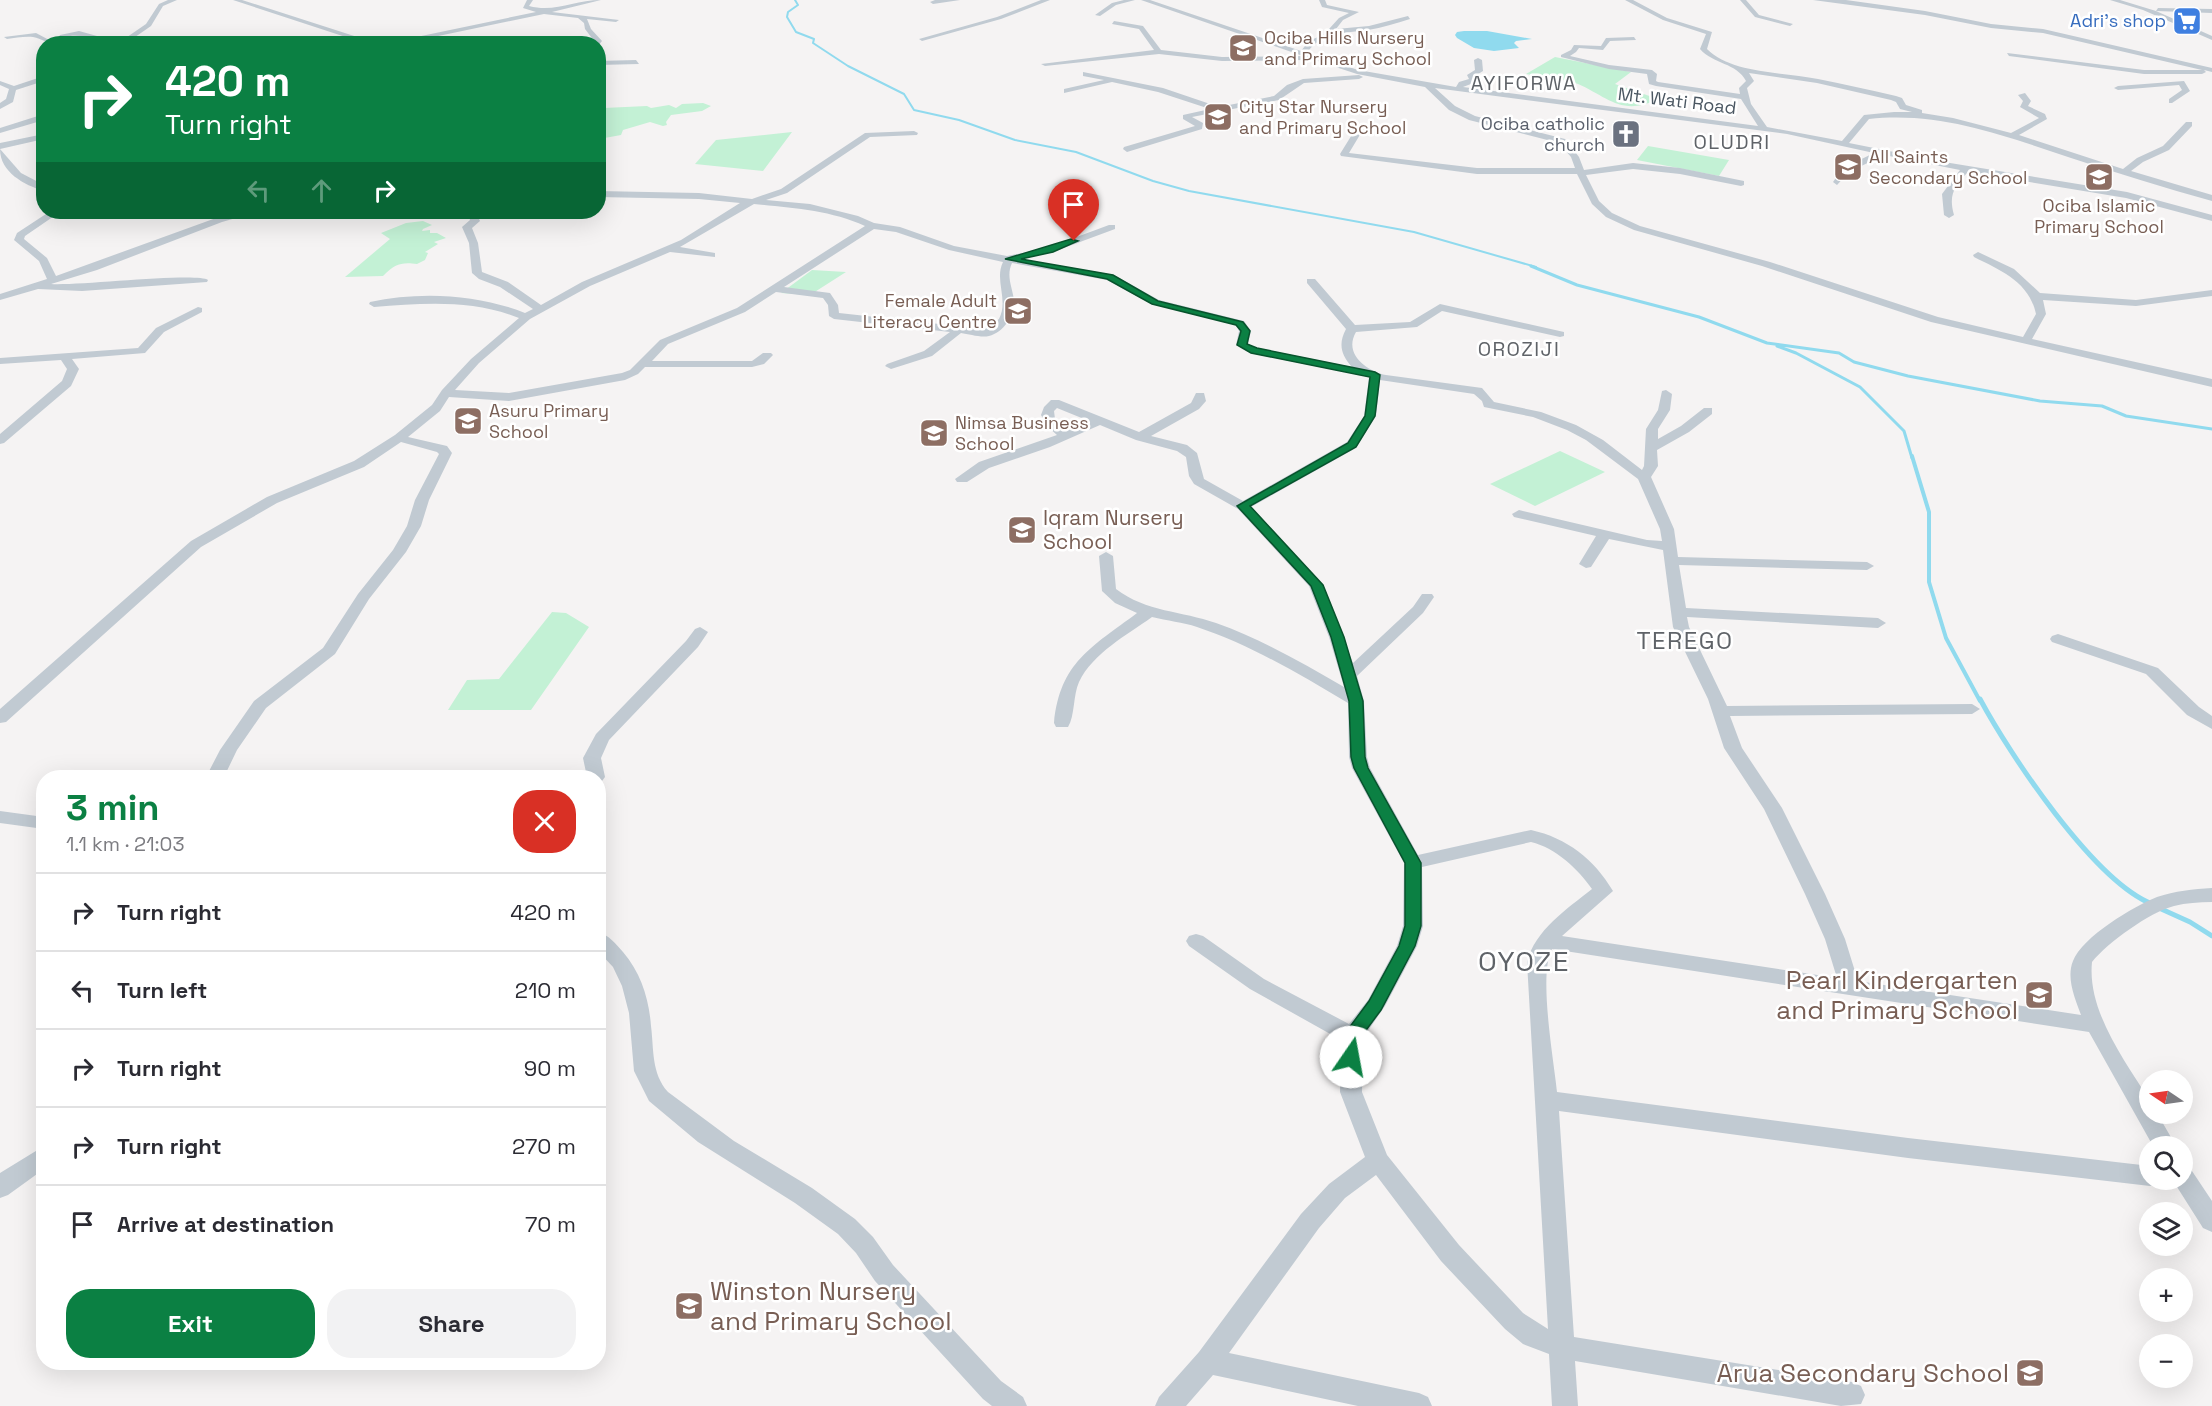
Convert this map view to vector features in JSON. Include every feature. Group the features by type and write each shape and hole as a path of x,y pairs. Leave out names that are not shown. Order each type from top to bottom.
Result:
{"street":[{"path":"132,36 148,25 160,5 174,0"},
{"path":"237,0 351,36"},
{"path":"530,0 525,7 545,13 616,20"},
{"path":"427,36 545,13 598,0"},
{"path":"933,2 957,0"},
{"path":"922,39 999,18 1047,0"},
{"path":"1098,15 1118,3 1132,0"},
{"name":"Mt. Wati Road","path":"1144,0 1372,76 1764,128 1845,142 1966,169 2127,195 2212,218"},
{"path":"1322,0 1324,6 1356,12 1339,20 1328,34"},
{"path":"1628,0 1665,19 1710,33 1703,45 1706,53 1743,70 1817,81 1893,98 1899,100 1903,107 1932,117"},
{"path":"1743,0 1757,16 1790,24"},
{"path":"1816,0 1834,0 2043,32 2212,71"},
{"path":"2113,0 2145,9 2212,38"},
{"path":"2145,9 2212,11"},
{"path":"580,16 587,22 588,29 594,36"},
{"path":"1303,53 1306,45 1344,28 1369,28 1408,18"},
{"path":"1114,23 1141,27 1159,52"},
{"path":"62,36 75,33 93,36"},
{"path":"7,37 38,36"},
{"path":"1634,39 1608,39 1603,48 1576,46 1574,51 1563,56 1649,72 1653,74 1652,82 1656,84 1744,97"},
{"path":"1045,64 1159,52 1222,59 1315,58"},
{"path":"2010,54 2144,72 2186,74 2212,71"},
{"path":"1458,89 1462,84 1473,80 1471,75 1479,71 1478,60"},
{"path":"606,63 636,62"},
{"path":"1743,70 1750,81 1743,88 1744,97 1752,114 1764,128"},
{"path":"1086,74 1217,108"},
{"path":"2181,83 2186,74"},
{"path":"1127,149 1196,128 1200,124 1186,116 1276,98 1290,87 1303,81 1372,76"},
{"path":"1067,92 1116,80"},
{"path":"13,89 36,81"},
{"path":"0,82 13,89"},
{"path":"2118,88 2181,83"},
{"path":"2172,101 2186,92 2181,83"},
{"path":"1427,85 1452,108 1472,117 1562,141 1572,152 1595,202 1609,215 1637,228 1766,264 1923,316 2025,342 2212,383"},
{"path":"0,107 10,100 13,89"},
{"path":"2011,136 2043,119 2042,116 2024,107 2027,101 2022,95"},
{"path":"1845,142 1867,117 1891,115 1955,120 2212,198"},
{"path":"11,118 36,116"},
{"path":"0,131 36,119"},
{"path":"2125,172 2140,160 2166,148 2189,124"},
{"path":"1354,129 1357,133 1346,148 1344,154 1346,155 1467,170 1581,172 1633,166 1680,171 1741,183"},
{"path":"0,718 102,630 180,557 209,535 272,501 359,464 399,438 436,408 446,393 483,354 526,317 586,284 671,249 752,201 789,188 868,135 888,132 914,133"},
{"path":"0,146 36,138"},
{"path":"1837,182 1846,170 1885,151"},
{"path":"0,152 4,162 19,176 36,186"},
{"path":"1949,215 1945,196 1966,169"},
{"path":"606,194 699,196 810,207 855,218 872,226 890,228 952,248 1110,277 1155,302 1240,324 1245,331 1242,345 1254,351 1375,375 1478,391 1488,400 1488,404 1549,418 1577,429 1644,477 1662,512 1672,554 1681,627 1720,711 1733,748 1773,808 1815,894 1835,939 1850,987"},
{"path":"43,219 20,235 19,240 32,247 46,262 52,280"},
{"path":"0,297 115,261 223,219"},
{"path":"474,219 475,221 467,227 473,236 474,262 477,273 488,280 499,283 539,309"},
{"path":"446,393 501,397 625,376 642,364 664,342 693,328 730,315 776,289 872,226"},
{"path":"1009,259 1050,250 1112,227"},
{"path":"671,249 711,255"},
{"path":"1978,255 2010,271 2037,296 2041,314 2025,342"},
{"path":"776,289 826,295 833,305 834,316 987,333 1005,317 1010,301 1003,272 1009,259"},
{"path":"35,286 80,289 162,281 203,280"},
{"path":"1311,281 1352,329"},
{"path":"2037,296 2136,303 2212,293"},
{"path":"374,304 436,299 490,304 526,317"},
{"path":"1352,329 1413,325 1440,306 1560,334"},
{"path":"0,361 141,351 160,330 198,310"},
{"path":"891,366 931,352 943,345 959,329"},
{"path":"1352,329 1349,333 1346,351 1349,359 1375,375"},
{"path":"642,364 752,364 760,362 767,355"},
{"path":"0,440 67,383 73,369 65,357"},
{"path":"1243,506 1352,445 1370,416 1375,375"},
{"path":"1644,477 1651,466 1652,429 1664,410 1666,394"},
{"path":"1140,437 1195,406 1200,401 1200,396"},
{"path":"1064,434 1047,417 1046,412 1049,406 1055,403 1140,437 1189,452 1199,481 1243,506 1311,577 1338,637 1350,674 1356,701 1358,757 1361,768 1413,863 1413,926 1407,946 1375,1006 1352,1036 1351,1092 1378,1160 1449,1252 1514,1321 1532,1335 1563,1347 1852,1395"},
{"path":"1651,448 1685,429 1708,411"},
{"path":"962,479 984,465 1046,444 1064,434 1101,420"},
{"path":"219,770 229,750 260,705 329,651 363,597 399,552 414,526 422,500 446,453 442,449 399,438"},
{"path":"1519,514 1647,544 1672,554 1867,566"},
{"path":"1586,564 1605,534"},
{"path":"1106,556 1109,591 1118,600 1148,613 1212,627 1311,673 1356,701"},
{"path":"1350,674 1418,610 1427,597"},
{"path":"1678,612 1878,623"},
{"path":"1062,723 1065,696 1077,672 1089,658 1148,613"},
{"path":"594,770 592,759 594,749 602,738 692,644 700,632"},
{"path":"2058,639 2152,671 2193,711 2212,724"},
{"path":"1720,711 1972,709"},
{"path":"0,817 36,822"},
{"path":"1413,863 1522,837 1540,837 1567,853 1596,880 1603,891 1560,926 1548,940 1537,960 1536,979 1547,1100 1565,1406"},
{"path":"2159,1136 2094,1025 2079,976 2082,961 2097,944 2151,907 2181,896 2212,895"},
{"path":"1548,940 2094,1025"},
{"path":"1197,941 1257,984 1352,1036"},
{"path":"606,945 628,972 636,997 642,1062 650,1084 659,1097 711,1141 841,1221 870,1251 884,1273 992,1390 1014,1406"},
{"path":"1547,1100 1920,1149 2139,1175"},
{"path":"1168,1406 1208,1361 1310,1221 1337,1191 1378,1160"},
{"path":"0,1188 36,1161"},
{"path":"2190,1190 2212,1221"},
{"path":"1208,1361 1419,1406"}],"green space":[{"path":"1555,57 1631,72 1615,84 1658,99 1645,104 1625,106 1572,82 1526,74"},
{"path":"703,103 711,106 702,111 671,115 666,122 667,125 650,122 623,130 621,135 606,138 606,108 647,106 651,108 669,105 676,108 682,104"},
{"path":"792,132 763,171 695,164 716,140"},
{"path":"1648,146 1729,160 1719,176 1637,160"},
{"path":"423,221 432,225 422,231 430,230 430,233 437,233 446,238 434,242 438,244 425,252 428,253 425,260 417,264 398,265 383,276 345,277 390,239 381,233 406,223"},
{"path":"812,270 846,272 810,295 781,293"},
{"path":"1560,451 1605,472 1535,506 1490,484"},
{"path":"552,612 566,613 589,627 531,710 448,710 467,680 499,679"}],"water":[{"path":"1487,31 1532,39 1516,41 1514,43 1519,48 1494,51 1474,48 1457,38 1455,35 1457,32"}],"waterway":[{"path":"795,0 798,5 788,12 787,17 796,32 814,39 813,43 848,66 904,94 914,110 959,120 1015,140 1076,152 1153,181 1189,191 1414,232 1536,267"},
{"path":"1531,266 1577,285 1699,317 1767,343 1839,353 1854,362 1908,376 2040,401 2102,406 2126,416 2212,429"},
{"path":"1777,346 1796,353 1860,387 1904,431 1912,458"},
{"path":"1912,456 1929,512 1929,582 1946,638 1980,701"},
{"path":"1980,699 2032,782 2080,844 2129,891 2152,904"},
{"path":"2159,908 2190,922 2212,936"}],"place":[{"name":"Adri's shop","path":"2187,21"},
{"name":"Ociba Hills Nursery and Primary School","path":"1243,48"},
{"name":"City Star Nursery and Primary School","path":"1218,117"},
{"name":"Ociba catholic church","path":"1626,134"},
{"name":"All Saints Secondary School","path":"1848,167"},
{"name":"Ociba Islamic Primary School","path":"2099,177"},
{"name":"Female Adult Literacy Centre","path":"1018,311"},
{"name":"Asuru Primary School","path":"468,421"},
{"name":"Nimsa Business School","path":"934,433"},
{"name":"Iqram Nursery School","path":"1022,530"},
{"name":"Pearl Kindergarten and Primary School","path":"2039,995"},
{"name":"Winston Nursery and Primary School","path":"689,1306"},
{"name":"Arua Secondary School","path":"2030,1373"}],"district":[{"name":"AYIFORWA","path":"1524,83"},
{"name":"OLUDRI","path":"1732,142"},
{"name":"OROZIJI","path":"1519,349"},
{"name":"TEREGO","path":"1685,641"},
{"name":"OYOZE","path":"1524,961"}],"route":[{"path":"1074,241 1050,250 1009,259 1110,277 1155,302 1240,324 1245,331 1241,341 1242,345 1254,351 1375,375 1372,410 1366,426 1352,445 1243,506 1316,585 1338,637 1350,674 1356,701 1358,757 1361,768 1413,863 1413,926 1407,946 1375,1006 1352,1036 1351,1057"}]}
